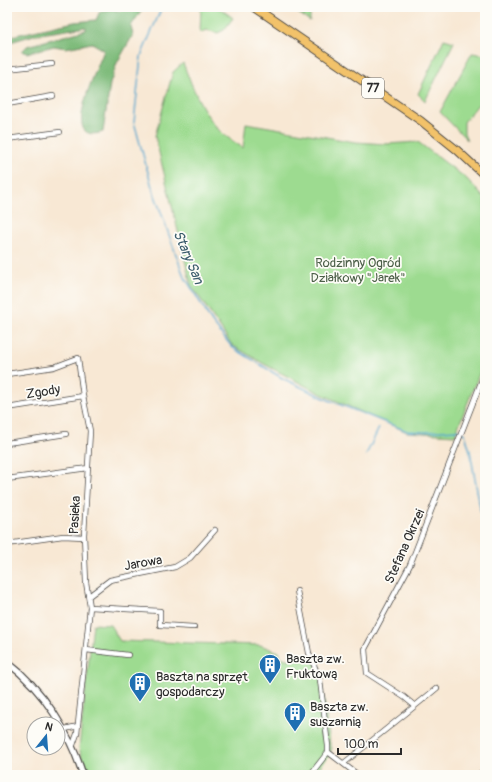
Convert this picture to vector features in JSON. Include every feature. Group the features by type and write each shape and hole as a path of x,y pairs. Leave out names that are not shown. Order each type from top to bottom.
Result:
{"main road":[{"name":"77","path":"254,7 421,121 457,150 485,176"}],"street":[{"path":"7,70 52,64"},
{"path":"7,104 53,96"},
{"path":"7,139 60,132"},
{"name":"Pasieka","path":"7,374 54,367 78,358 83,396 90,431 84,538 86,582 90,607 78,726 73,745"},
{"name":"Stefana Okrzei","path":"415,706 367,673 365,649 410,565 485,372"},
{"name":"Zgody","path":"7,408 83,396"},
{"path":"7,443 66,434"},
{"path":"7,479 88,468"},
{"name":"Jarowa","path":"89,596 110,580 175,567 190,558 215,530"},
{"path":"7,544 63,536 84,538"},
{"path":"298,591 309,653 320,680 328,752 310,775"},
{"path":"90,607 160,611 160,625 194,627"},
{"path":"86,650 128,655"},
{"path":"7,662 34,686 56,716"},
{"path":"344,763 437,688"},
{"path":"66,729 78,726"},
{"path":"66,731 73,745 83,775"},
{"path":"328,752 358,775"},
{"path":"478,775 485,770"}],"green space":[{"path":"124,7 144,7 131,26 133,35 117,63 110,84 103,132 90,133 83,128 82,117 84,103 104,50 92,43 66,48 54,46 27,53 22,51 27,46 86,30 86,27 34,35 7,43 7,37 74,22 96,20 100,11 111,9 120,11"},
{"path":"201,7 218,7 233,18 224,30 218,33 206,30 200,33"},
{"path":"289,7 310,7 310,21"},
{"path":"444,39 454,42 425,101 418,94"},
{"path":"472,53 485,55 485,69 482,82 485,84 485,98 484,97 464,122 464,133 467,140 440,112"},
{"name":"Rodzinny Ogród Działkowy \"Jarek\"","path":"183,63 198,98 212,122 223,134 243,148 246,123 355,142 386,144 418,142 467,179 485,199 485,329 482,336 485,343 485,359 455,435 407,432 321,394 264,364 232,345 191,285 155,136 173,72"},
{"path":"93,624 110,625 120,641 260,645 279,652 281,657 289,660 291,657 315,661 321,676 330,744 332,748 328,757 313,775 87,775 79,748"}],"waterway":[{"name":"Stary San","path":"162,7 141,56 134,122 152,187 183,274 212,322 232,347 282,378 326,399 407,431 425,432 457,430 465,434 470,451 485,536"},
{"path":"366,455 379,428"}],"place":[{"name":"Baszta zw. Fruktową","path":"270,684"},
{"name":"Baszta na sprzęt gospodarczy","path":"140,702"},
{"name":"Baszta zw. suszarnią","path":"295,732"}]}
